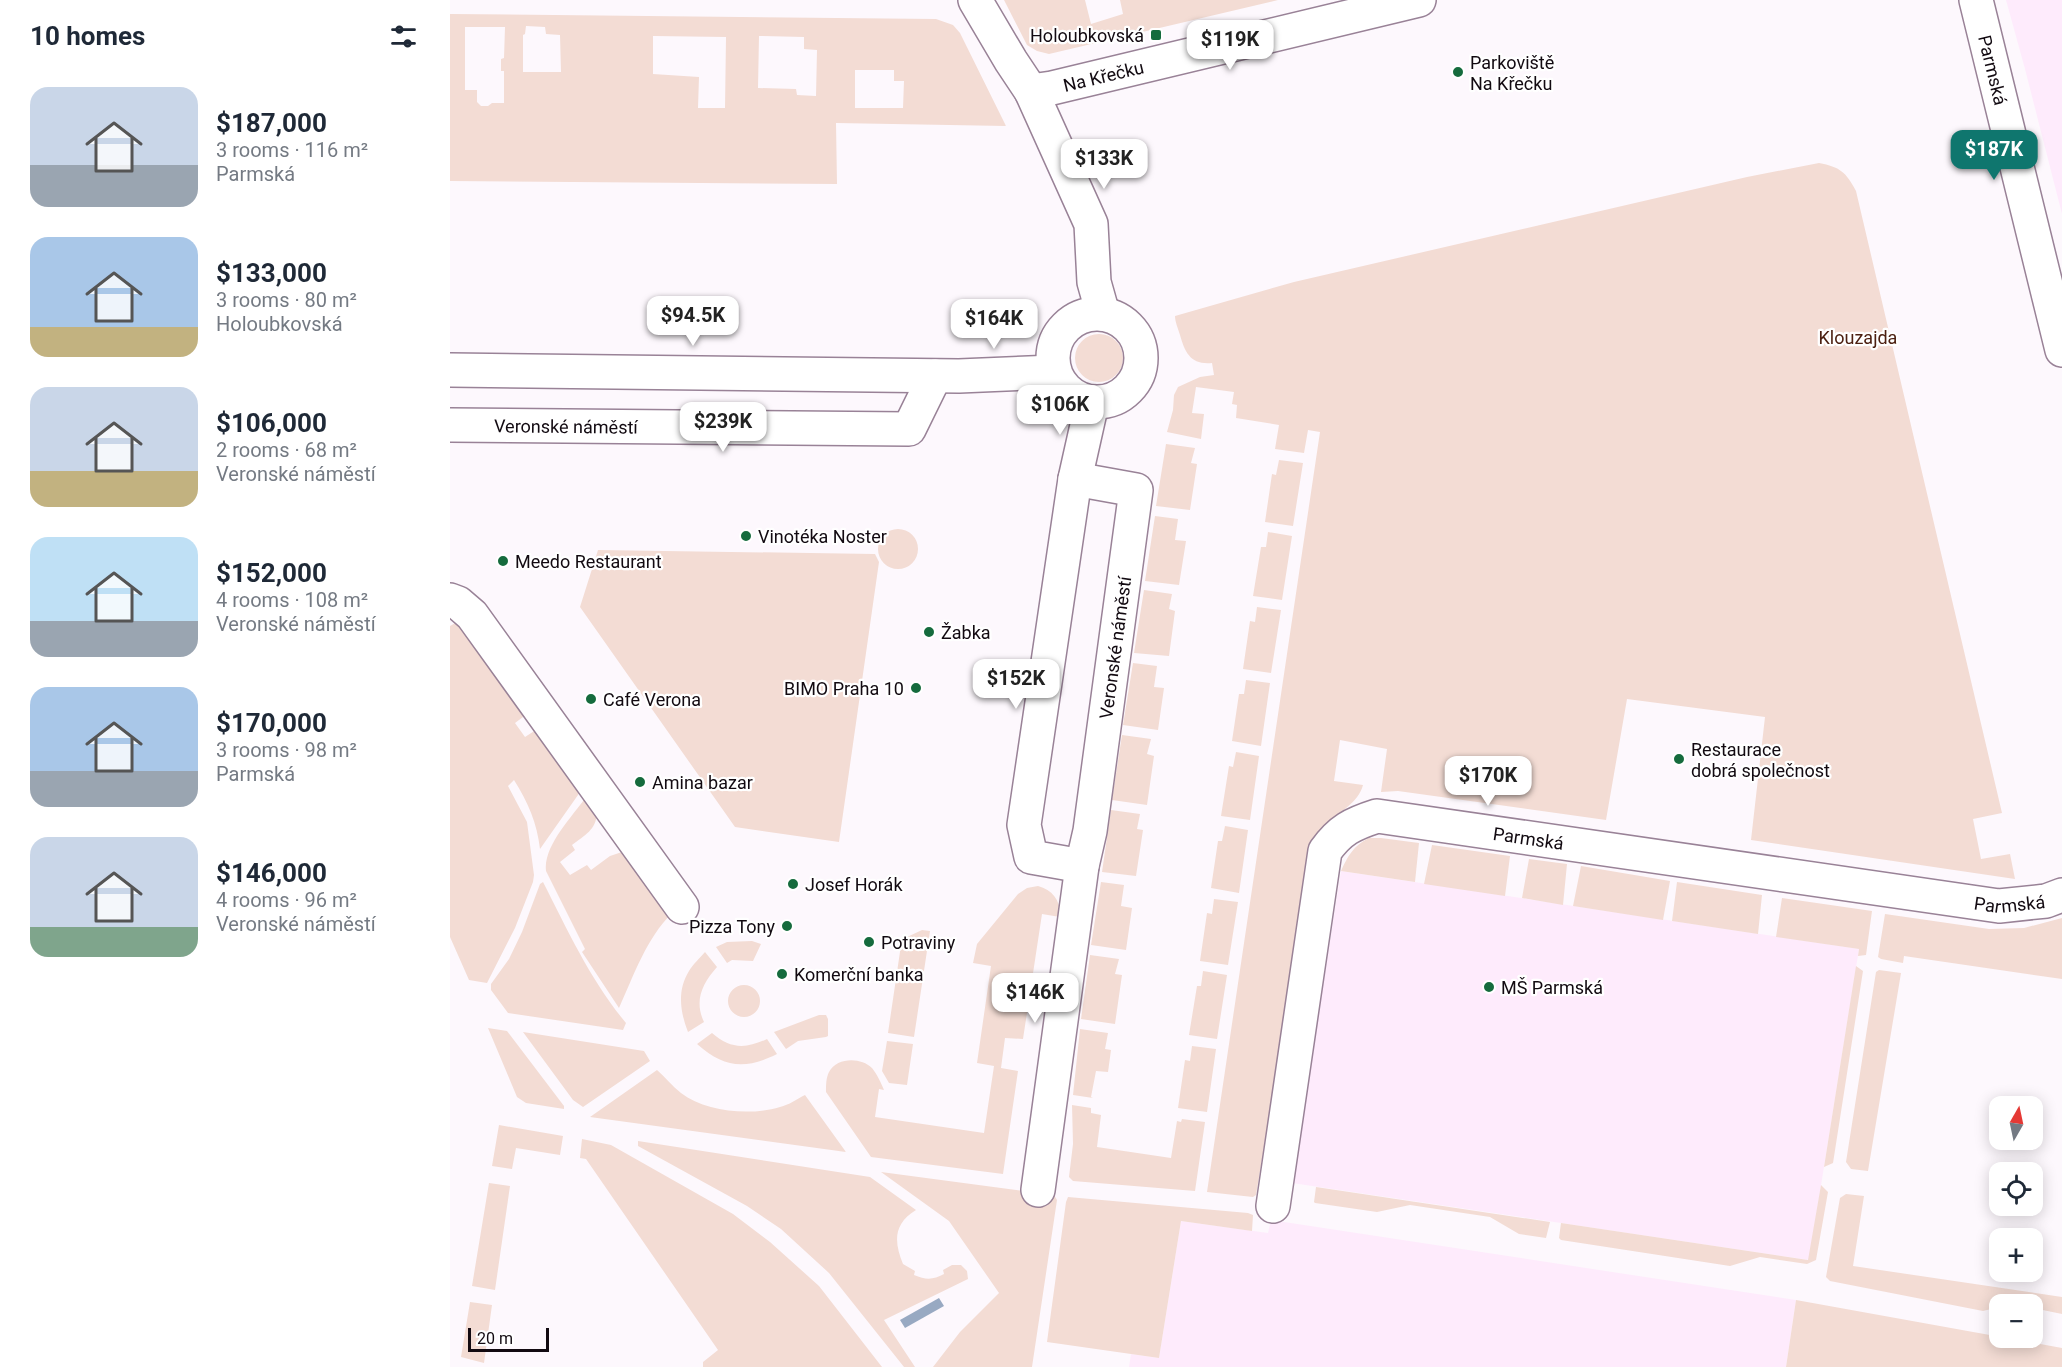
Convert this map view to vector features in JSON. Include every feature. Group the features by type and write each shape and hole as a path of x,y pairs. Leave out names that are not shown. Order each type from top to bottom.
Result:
{"street":[{"path":"975,0 1031,91 1091,224 1094,282 1103,314"},
{"name":"Na Křečku","path":"1031,91 1052,88 1354,7 1419,0"},
{"name":"Parmská","path":"1976,0 2062,350"},
{"path":"1103,314 1118,319 1130,328 1138,341 1142,356 1140,372 1133,385 1122,395 1108,402 1092,403 1080,400 1060,383 1054,372 1052,357 1055,342 1074,320 1088,315 1103,314"},
{"path":"450,370 935,376 1021,375 1054,372"},
{"name":"Veronské náměstí","path":"450,425 909,429 935,376"},
{"path":"1082,866 1031,857 1024,825 1075,479 1092,403"},
{"name":"Veronské náměstí","path":"1038,1190 1136,490 1075,479"},
{"path":"450,600 459,603 472,615 682,907"},
{"name":"Parmská","path":"1273,1206 1325,852 1336,836 1363,820 1377,816 1999,906 2046,901 2062,894"}],"shaded area":[{"path":"2006,0 2062,0 2062,214 2025,69"},
{"path":"1341,871 1859,949 1809,1260 1292,1183"},
{"path":"1271,1220 1796,1300 1786,1367 1129,1367 1131,1354 1159,1358 1181,1221 1268,1233"}],"green space":[{"path":"1004,0 1085,0 1091,24 1123,14 1120,0 1278,0 1049,54 1027,45"},
{"path":"450,14 936,19 953,25 960,33 1006,126 836,123 837,184 450,181","holes":["526,26 545,27 546,34 560,35 561,72 523,72 523,35","465,27 505,27 504,58 501,59 501,71 504,71 504,103 481,106 477,102 477,90 465,90","653,36 726,37 725,108 698,108 699,77 653,74","759,36 804,37 804,49 817,50 816,96 797,95 796,89 758,88","855,70 894,70 894,81 904,81 903,108 855,108"]},
{"name":"Klouzajda","path":"1819,163 1842,171 1856,191 2002,813 1973,819 1981,859 2010,854 2015,879 1751,840 1765,717 1627,699 1606,820 1398,791 1381,792 1387,749 1340,740 1334,781 1363,785 1361,792 1353,802 1332,819 1315,839 1256,1195 1253,1197 1207,1192 1320,432 1308,430 1304,453 1275,449 1279,425 1236,418 1237,405 1232,404 1234,392 1196,387 1192,413 1204,414 1201,439 1167,432 1173,410 1174,395 1178,387 1200,377 1214,375 1212,363 1194,360 1187,352 1175,316 1294,282 1747,177"},
{"path":"1094,334 1104,334 1116,341 1123,353 1123,363 1116,375 1104,382 1094,382 1079,371 1075,363 1075,353 1086,338"},
{"path":"1166,444 1195,448 1191,463 1197,464 1190,510 1156,506"},
{"path":"1279,460 1303,463 1293,526 1265,522 1272,474 1276,475"},
{"path":"1155,516 1178,519 1175,540 1186,541 1179,585 1145,581"},
{"path":"898,529 906,530 912,535 917,541 917,557 912,563 906,568 898,569 890,568 884,563 879,557 878,549 879,541 884,535 890,530"},
{"path":"1268,532 1292,536 1282,600 1253,596 1261,547 1266,547"},
{"path":"598,550 875,554 879,562 839,842 735,827 580,607"},
{"path":"1144,590 1172,594 1169,609 1175,611 1169,656 1134,653"},
{"path":"1257,607 1281,610 1271,673 1243,669 1250,621 1255,622"},
{"path":"457,622 531,711 515,723 525,737 542,726 581,788 540,849 534,822 524,796 514,780 508,786 527,822 534,875 515,928 487,983 469,980 450,937 450,626"},
{"path":"1133,663 1157,666 1154,687 1164,688 1158,730 1123,725"},
{"path":"1246,680 1270,683 1261,746 1232,741 1239,694 1244,694"},
{"path":"1122,735 1151,739 1147,754 1154,756 1147,805 1112,800"},
{"path":"1236,752 1259,756 1250,820 1221,816 1229,766 1233,767"},
{"path":"586,797 597,813 594,824 589,832 572,845 575,850 560,862 570,875 587,865 591,870 610,856 622,852 672,913 648,946 619,1008 582,952 585,949 546,871 546,861 554,842"},
{"path":"1111,810 1140,814 1137,829 1143,830 1136,876 1102,872"},
{"path":"1225,826 1248,830 1239,893 1211,888 1218,841 1222,841"},
{"path":"1369,838 1419,843 1415,882 1341,871 1352,852"},
{"path":"1432,845 1510,856 1505,896 1424,884"},
{"path":"1529,859 1567,864 1563,905 1522,898"},
{"path":"1581,866 1670,881 1663,920 1573,906"},
{"path":"543,882 591,973 626,1023 623,1030 508,1013 491,990 491,984 509,959 522,932 540,884"},
{"path":"1101,882 1124,885 1121,906 1132,908 1126,950 1091,945"},
{"path":"1677,882 1762,895 1758,934 1672,921"},
{"path":"1038,886 1048,890 1055,897 1060,917 1042,914 1023,1039 1005,1038 1001,1068 1018,1071 1003,1174 871,1157 826,1092 829,1072 843,1061 856,1060 867,1064 877,1076 884,1090 879,1089 875,1117 984,1133 994,1066 977,1063 991,966 973,963 977,944 1018,894 1027,888"},
{"path":"1782,898 1872,911 1866,955 1858,956 1859,949 1776,937"},
{"path":"1214,899 1238,902 1228,965 1200,961 1207,913 1212,914"},
{"path":"1885,914 1989,929 2024,928 2062,918 2062,979 1904,956 1903,963 1881,959 1878,957"},
{"path":"922,930 930,931 914,1037 888,1033 901,945 905,938"},
{"path":"752,941 761,944 753,961 732,960 727,963 716,947 727,942"},
{"path":"705,952 717,967 701,993 700,1007 704,1022 688,1032 683,1017 681,993 685,978"},
{"path":"1090,955 1119,959 1115,974 1122,975 1115,1024 1081,1019"},
{"path":"1856,966 1863,971 1833,1163 1824,1167"},
{"path":"1879,970 1901,973 1868,1171 1851,1169 1846,1162 1876,972"},
{"path":"1203,971 1227,975 1217,1039 1189,1035 1197,986 1201,986"},
{"path":"744,985 755,990 760,1001 755,1012 744,1017 733,1012 728,1001 733,990"},
{"path":"819,1015 826,1015 828,1019 828,1036 826,1037 798,1041 786,1049 774,1032"},
{"path":"488,1028 507,1031 564,1109 526,1103 517,1097"},
{"path":"1080,1029 1108,1033 1105,1049 1111,1050 1108,1072 1096,1071 1091,1097 1093,1098 1073,1095"},
{"path":"523,1032 644,1051 650,1061 583,1107 573,1100"},
{"path":"712,1033 725,1042 738,1046 752,1045 767,1039 777,1054 755,1063 726,1062 716,1058 697,1044"},
{"path":"887,1041 913,1044 907,1085 889,1083 882,1071"},
{"path":"1192,1046 1216,1049 1207,1112 1178,1108 1185,1060 1190,1061"},
{"path":"657,1070 691,1099 715,1108 742,1112 768,1110 787,1105 805,1095 846,1152 590,1117"},
{"path":"1072,1105 1091,1108 1091,1113 1101,1115 1097,1147 1171,1158 1177,1121 1181,1122 1182,1119 1205,1122 1195,1191 1073,1181 1069,1177 1073,1144"},
{"path":"499,1125 563,1136 560,1155 516,1148 512,1169 492,1166"},
{"path":"582,1139 611,1145 733,1214 770,1242 819,1286 882,1367 703,1367 703,1362 718,1350 586,1159 580,1158"},
{"path":"638,1141 870,1177 916,1210 908,1215 899,1227 897,1241 903,1264 915,1271 914,1275 929,1279 944,1274 943,1270 952,1265 961,1265 967,1271 968,1279 884,1320 915,1367 904,1367 829,1273 781,1229 747,1206 638,1146"},
{"path":"881,1172 1054,1195 1057,1200 1032,1367 933,1367 960,1332 999,1293 949,1221"},
{"path":"489,1183 510,1186 495,1290 472,1286"},
{"path":"1821,1185 1828,1192 1816,1260 1807,1264 1760,1257 1730,1266 1559,1238 1561,1223 1808,1260"},
{"path":"1316,1187 1550,1222 1546,1238 1519,1234 1490,1217 1410,1205 1377,1212 1315,1203"},
{"path":"1846,1194 1864,1196 1853,1266 2042,1294 1989,1294 1989,1310 1983,1311 1830,1281 1826,1277 1840,1198"},
{"path":"1068,1197 1248,1213 1253,1215 1252,1231 1181,1221 1159,1358 1047,1342"},
{"path":"2043,1294 2062,1297 2062,1314 2043,1310"},
{"path":"1796,1300 1989,1335 1989,1348 2043,1348 2043,1345 2062,1348 2062,1367 1786,1367"},
{"path":"470,1302 492,1305 484,1363 461,1357"}],"water":[{"path":"939,1298 944,1306 905,1328 900,1320"}],"place":[{"name":"Holoubkovská","path":"1156,35"},
{"name":"Parkoviště Na Křečku","path":"1458,72"},
{"name":"Vinotéka Noster","path":"746,536"},
{"name":"Meedo Restaurant","path":"503,561"},
{"name":"Žabka","path":"929,632"},
{"name":"BIMO Praha 10","path":"916,688"},
{"name":"Café Verona","path":"591,699"},
{"name":"Restaurace dobrá společnost","path":"1679,759"},
{"name":"Amina bazar","path":"640,782"},
{"name":"Josef Horák","path":"793,884"},
{"name":"Pizza Tony","path":"787,926"},
{"name":"Potraviny","path":"869,942"},
{"name":"Komerční banka","path":"782,974"},
{"name":"MŠ Parmská","path":"1489,987"}]}
